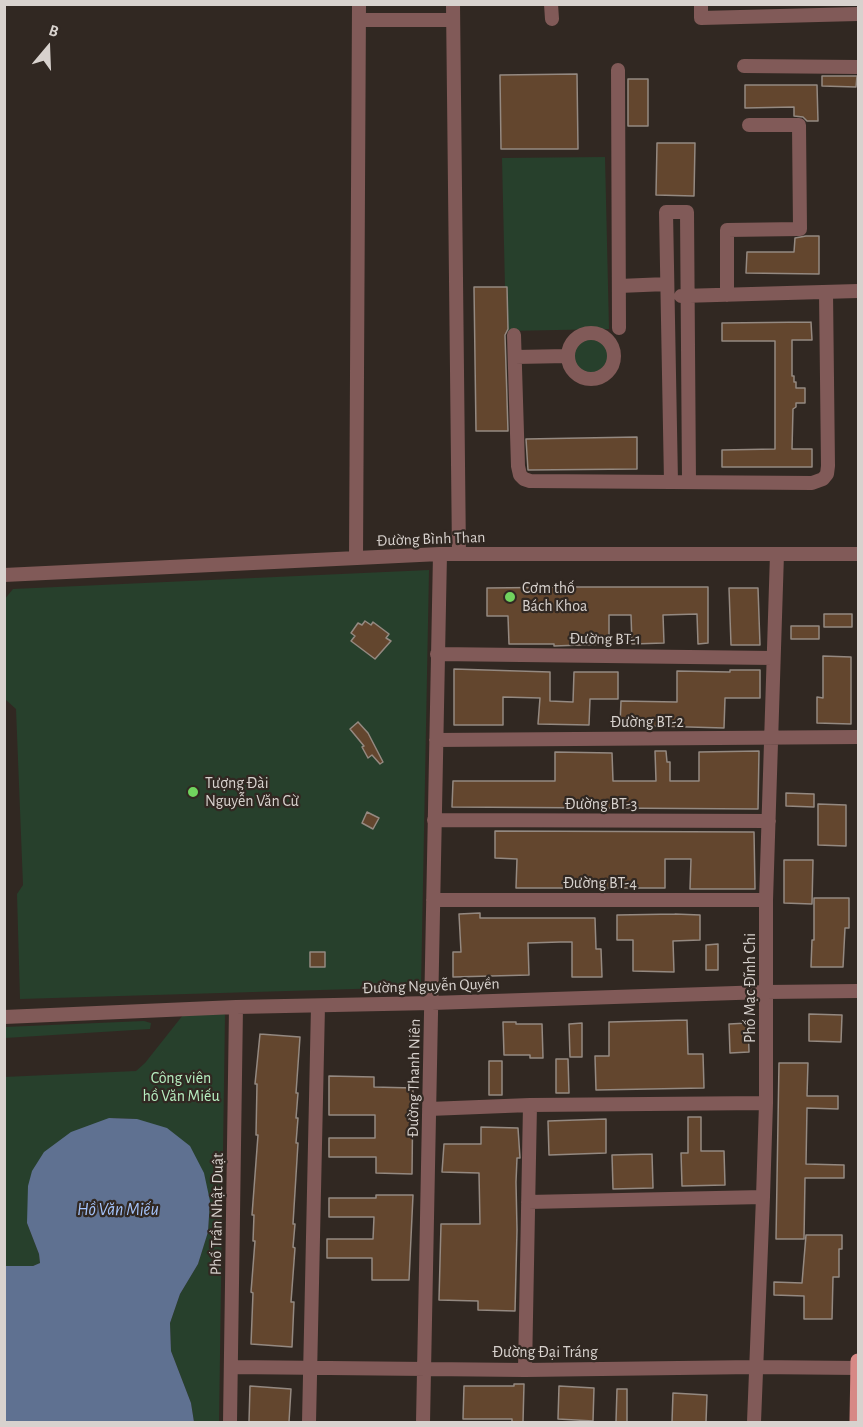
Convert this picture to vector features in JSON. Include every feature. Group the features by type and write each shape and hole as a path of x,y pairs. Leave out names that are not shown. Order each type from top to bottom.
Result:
{"main road":[{"path":"857,1422 858,1361"}],"street":[{"path":"357,558 359,4"},
{"path":"453,4 459,554"},
{"path":"551,4 552,19"},
{"path":"701,4 701,18 858,14"},
{"path":"359,20 453,20"},
{"path":"744,66 858,67"},
{"path":"618,70 619,328"},
{"path":"727,295 726,230 800,229 799,125 749,125"},
{"path":"671,482 666,212 687,212 689,482"},
{"path":"619,286 667,290 687,296 858,291"},
{"path":"514,335 518,466 524,479 530,481 812,483 823,479 827,474 828,466 826,292"},
{"path":"515,357 568,356"},
{"name":"Đường Bình Than","path":"4,575 440,554 858,554"},
{"name":"Đường Thanh Niên","path":"423,1422 440,554"},
{"name":"Phố Mạc Đĩnh Chi","path":"754,1422 766,1103 766,900 777,554"},
{"name":"Đường BT-1","path":"437,654 773,658"},
{"name":"Đường BT-2","path":"436,740 858,737"},
{"name":"Đường BT-3","path":"434,820 769,821"},
{"name":"Đường BT-4","path":"433,900 766,900"},
{"name":"Đường Nguyễn Quyền","path":"4,1017 236,1007 432,1004 766,992 858,991"},
{"path":"309,1422 318,1006"},
{"name":"Phố Trần Nhật Duật","path":"230,1422 236,1007"},
{"path":"429,1109 530,1105 766,1103"},
{"path":"525,1370 530,1105"},
{"path":"528,1202 763,1197"},
{"name":"Đường Đại Tráng","path":"231,1367 525,1370 755,1366 858,1368"}],"green space":[{"path":"605,157 609,329 506,331 502,158"},
{"path":"591,337 598,338 604,343 609,349 609,363 604,369 598,374 591,375 584,374 578,369 573,363 572,356 573,349 578,343 584,338"},
{"path":"429,570 421,987 20,999 17,894 23,885 16,709 6,700 4,600 13,589"},
{"name":"Công viên hồ Văn Miếu","path":"225,1014 219,1422 194,1422 191,1403 171,1351 170,1323 180,1294 198,1264 208,1232 210,1201 137,1119 109,1118 27,1223 39,1254 40,1263 33,1266 5,1266 4,1077 136,1071 183,1015"},
{"path":"144,1021 151,1023 150,1029 5,1038 5,1027"}],"water":[{"name":"Hồ Văn Miếu","path":"109,1118 137,1119 167,1128 190,1146 204,1173 210,1201 208,1232 198,1264 180,1294 170,1323 171,1351 191,1403 194,1422 5,1422 5,1266 33,1266 40,1263 39,1254 27,1223 28,1186 32,1171 44,1152 71,1132"}],"building":[{"path":"577,74 578,149 501,149 500,75"},
{"path":"822,76 857,76 856,87 822,86"},
{"path":"628,79 648,79 648,126 628,126"},
{"path":"745,85 817,85 818,121 807,121 803,117 794,116 794,107 745,108"},
{"path":"657,143 695,143 694,196 656,195"},
{"path":"819,236 819,274 746,273 747,252 794,252 795,238"},
{"path":"474,287 507,287 508,329 505,335 508,431 476,431"},
{"path":"811,322 812,340 792,340 792,376 796,382 796,388 805,388 805,403 796,403 793,409 792,449 812,449 812,467 722,467 722,450 775,449 775,341 722,341 722,323"},
{"path":"637,437 637,469 528,470 526,439"},
{"path":"708,587 708,643 698,644 697,614 663,615 664,643 632,644 631,615 609,615 609,644 554,646 554,644 509,644 508,616 487,616 487,588"},
{"path":"729,588 758,588 760,645 731,645"},
{"path":"824,614 852,614 852,627 824,627"},
{"path":"365,621 371,625 373,622 389,634 386,638 391,641 375,659 351,641 355,636 351,633 358,623 362,625"},
{"path":"791,626 819,626 819,639 791,639"},
{"path":"823,656 851,657 851,724 817,723 817,697 823,698"},
{"path":"454,669 550,672 550,701 573,702 574,672 618,672 618,699 590,699 589,725 538,724 540,698 503,697 503,725 454,725"},
{"path":"730,670 760,670 760,698 725,698 724,728 620,725 621,701 677,702 677,671 730,672"},
{"path":"358,722 368,733 383,762 380,764 372,755 368,758 362,747 364,746 350,729"},
{"path":"655,751 666,751 667,762 670,762 670,781 699,781 699,752 759,751 758,809 452,807 453,781 555,781 555,752 612,753 613,781 656,781"},
{"path":"786,793 814,794 814,807 786,806"},
{"path":"818,804 846,805 846,846 818,845"},
{"path":"367,812 379,818 373,829 362,823"},
{"path":"495,831 754,832 755,889 690,889 691,859 665,859 665,888 516,888 517,859 495,858"},
{"path":"784,860 813,860 812,904 784,903"},
{"path":"814,898 849,898 849,928 845,928 843,967 811,967 812,940 814,940"},
{"path":"480,913 480,918 595,918 596,949 601,949 602,977 572,977 572,942 560,942 528,943 529,975 453,977 453,952 461,952 459,914"},
{"path":"617,915 700,915 700,940 673,941 674,972 633,971 633,940 617,940"},
{"path":"718,944 718,970 706,970 706,945"},
{"path":"310,952 325,952 325,967 310,967"},
{"path":"809,1014 842,1015 841,1042 809,1041"},
{"path":"687,1020 688,1054 703,1054 704,1088 596,1090 595,1056 609,1056 609,1022"},
{"path":"503,1022 542,1024 543,1058 530,1058 530,1055 504,1055"},
{"path":"582,1023 582,1057 570,1057 569,1024"},
{"path":"748,1023 749,1052 730,1053 729,1024"},
{"path":"260,1034 300,1037 296,1093 298,1093 296,1118 298,1118 296,1143 298,1143 293,1224 295,1224 293,1247 295,1248 291,1302 294,1302 292,1347 251,1344 253,1293 251,1292 255,1241 253,1241 254,1215 252,1215 258,1135 256,1135 257,1084 255,1084"},
{"path":"556,1059 568,1059 569,1093 556,1093"},
{"path":"489,1061 502,1061 502,1095 489,1095"},
{"path":"779,1063 808,1063 807,1096 838,1096 838,1109 807,1108 806,1164 844,1165 844,1178 805,1178 804,1239 776,1239"},
{"path":"329,1076 374,1077 374,1087 413,1088 412,1174 376,1173 376,1157 329,1157 329,1138 375,1138 375,1115 329,1115"},
{"path":"688,1117 701,1117 701,1151 724,1151 725,1185 682,1186 681,1153 688,1153"},
{"path":"606,1119 606,1153 549,1155 548,1121"},
{"path":"481,1127 518,1128 520,1158 517,1158 516,1182 515,1311 478,1310 478,1301 439,1300 441,1224 480,1224 479,1173 442,1172 444,1144 481,1144"},
{"path":"652,1154 653,1188 613,1189 612,1155"},
{"path":"376,1195 413,1195 409,1280 372,1280 372,1258 327,1258 327,1239 373,1239 374,1217 329,1217 329,1198 376,1198"},
{"path":"806,1235 842,1235 842,1249 839,1249 839,1277 833,1277 832,1319 804,1319 804,1296 774,1295 774,1282 802,1283"},
{"path":"514,1384 524,1384 523,1422 512,1422 512,1419 463,1419 464,1386 514,1386"},
{"path":"250,1386 291,1389 289,1422 249,1422"},
{"path":"559,1386 594,1388 593,1421 558,1419"},
{"path":"617,1389 627,1389 627,1422 616,1422"},
{"path":"673,1393 707,1395 706,1422 672,1422"}],"place":[{"name":"Cơm thố Bách Khoa","path":"510,597"},
{"name":"Tượng Đài Nguyễn Văn Cừ","path":"193,792"}]}
